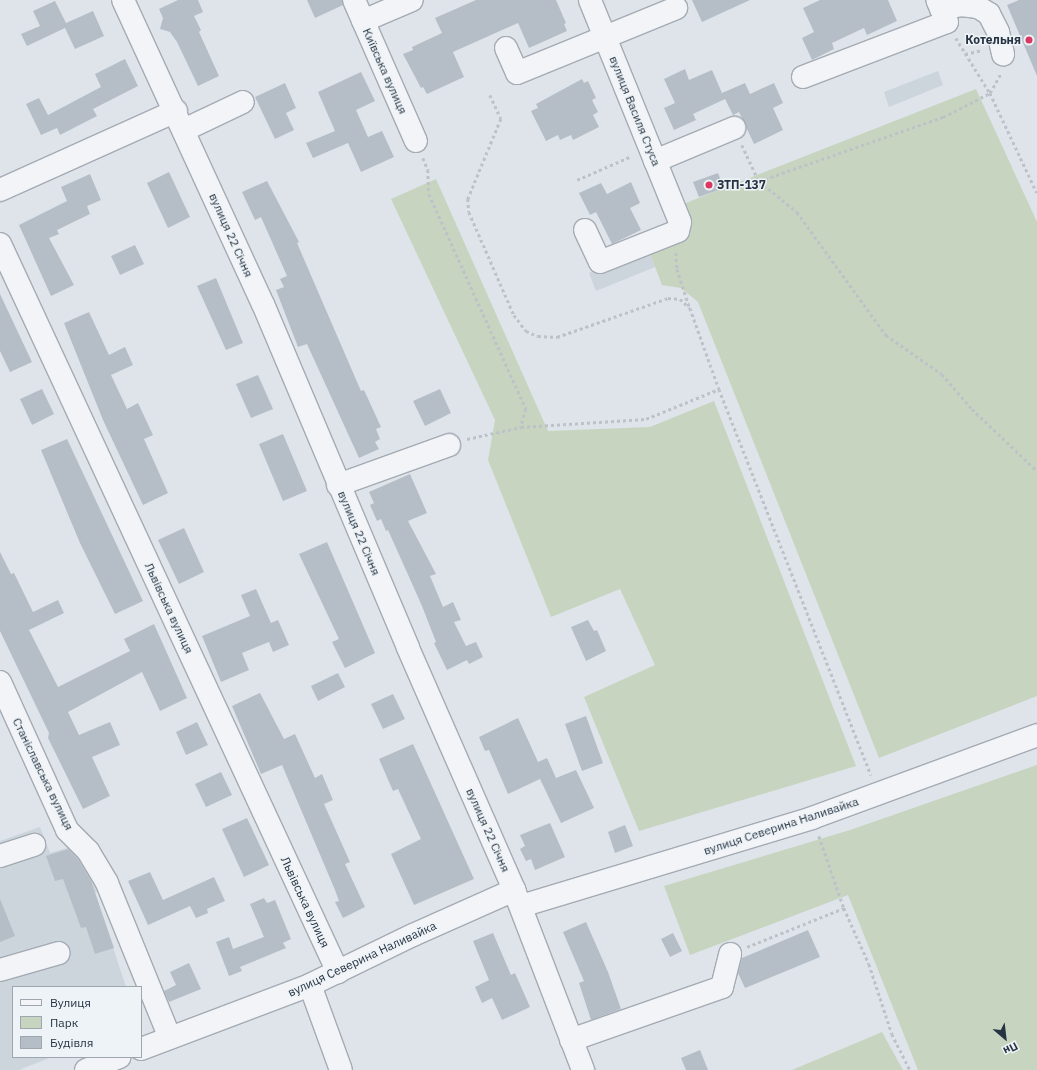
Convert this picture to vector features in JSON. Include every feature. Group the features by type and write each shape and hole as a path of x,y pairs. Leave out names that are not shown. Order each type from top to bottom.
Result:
{"street":[{"name":"вулиця 22 Січня","path":"123,0 263,304 338,485 518,898 583,1070"},
{"name":"Київська вулиця","path":"354,0 416,141"},
{"path":"363,21 412,0"},
{"name":"вулиця Василя Стуса","path":"590,0 605,37 646,158 679,226"},
{"path":"803,77 952,7 978,7 989,14 998,32 1003,54"},
{"path":"506,48 517,73 676,8"},
{"path":"0,190 180,121 243,102"},
{"path":"646,158 734,128"},
{"path":"585,230 600,262 679,226"},
{"name":"Львівська вулиця","path":"0,244 338,972"},
{"path":"338,485 449,445"},
{"name":"Станіславська вулиця","path":"0,682 67,830 88,851 107,884 170,1038"},
{"name":"вулиця Северина Наливайка","path":"142,1049 310,985 413,935 518,898 812,818 879,795 1037,735"},
{"path":"0,856 34,845"},
{"path":"0,970 59,953"},
{"path":"571,1040 722,987 730,954"},
{"path":"310,985 340,1070"},
{"path":"86,1070 117,1058"}],"path":[{"path":"952,7 990,93 1037,192"},
{"path":"759,181 943,117 990,93 1000,76 1003,54"},
{"path":"490,95 501,119 468,200 469,212 514,315 526,331 538,336 557,337 668,298 680,299 690,308"},
{"path":"734,128 759,181 798,212 886,335 942,374 972,409 1037,471"},
{"path":"416,141 428,170 429,194 526,409 521,427"},
{"path":"577,180 646,158"},
{"path":"679,226 677,269 690,308 719,389 879,795"},
{"path":"449,445 484,434 521,427 646,419 719,389"},
{"path":"812,818 844,908 869,964 892,1034 910,1070"},
{"path":"730,954 844,908"}],"shaded area":[{"path":"938,71 943,85 889,107 884,92"},
{"path":"648,249 655,267 596,291 589,273"},
{"path":"40,827 50,853 78,845 97,892 95,893 126,986 12,986 12,1058 49,1058 19,1070 0,1070 0,841"}],"green space":[{"path":"976,89 1037,222 1037,696 879,758 698,302 681,288 662,285 647,246 673,236 663,212"},
{"path":"436,179 548,431 650,427 714,401 856,766 639,831 584,697 655,665 620,589 551,617 488,460 495,420 391,199"},
{"path":"1037,765 1037,1070 918,1070 848,895 690,955 664,886 850,830"},
{"path":"882,1032 903,1070 792,1070"}],"building":[{"path":"178,0 198,0 203,12 194,16 201,30 199,32 219,76 198,86 177,42 170,32 160,29 163,18 159,9"},
{"path":"307,0 342,0 343,5 315,18"},
{"path":"476,0 556,0 566,23 564,24 567,31 529,48 518,23 453,52 464,77 427,94 423,87 421,88 403,54 413,50 412,47 442,33 435,18"},
{"path":"692,0 750,0 702,22"},
{"path":"820,0 888,0 897,21 867,35 864,28 832,43 834,49 812,60 802,38 814,32 803,8"},
{"name":"Котельня","path":"1019,0 1037,0 1037,76 1007,5"},
{"path":"55,1 66,23 93,11 104,36 75,49 65,28 27,46 21,34 40,26 33,11"},
{"path":"125,59 138,86 93,109 97,116 60,135 57,128 41,135 26,104 39,98 48,115 101,87 95,74"},
{"path":"685,69 689,80 712,70 722,93 745,83 750,94 774,83 783,103 773,108 783,130 754,144 739,112 733,115 725,99 693,114 696,120 674,130 664,108 675,103 664,79"},
{"path":"361,72 375,101 356,110 368,137 382,131 394,157 361,172 348,143 313,158 306,143 335,131 318,92"},
{"path":"582,79 584,83 588,81 596,98 592,100 598,112 593,115 599,127 573,140 571,135 560,140 558,135 546,141 531,111 538,108 536,104"},
{"path":"285,83 296,108 286,113 294,130 275,139 255,97"},
{"path":"169,172 190,217 168,228 147,183"},
{"name":"ЗТП-137","path":"718,173 724,188 699,197 693,182"},
{"path":"90,174 101,200 87,206 90,214 57,230 59,234 49,238 74,285 51,296 19,225 67,201 61,187"},
{"path":"267,181 299,242 297,243 361,391 364,390 381,427 376,429 380,439 375,442 379,449 359,458 307,344 298,347 276,290 284,287 280,279 287,276 261,217 255,220 242,192"},
{"path":"631,182 640,203 630,208 641,230 612,244 596,212 590,215 579,193 601,183 607,194"},
{"path":"135,245 144,264 120,275 111,256"},
{"path":"216,278 243,343 226,350 197,286"},
{"path":"0,294 32,362 10,372 0,351"},
{"path":"89,312 109,355 125,347 133,365 111,375 127,409 138,403 153,435 144,439 168,493 143,505 103,420 64,323"},
{"path":"258,375 273,409 251,418 236,384"},
{"path":"42,389 54,414 32,425 20,399"},
{"path":"440,389 451,413 425,426 413,401"},
{"path":"283,434 307,491 283,501 259,444"},
{"path":"67,439 143,601 115,614 80,543 41,450"},
{"path":"410,474 427,513 408,521 436,574 430,576 443,607 453,602 461,620 454,622 466,646 476,642 483,657 469,664 467,660 447,670 434,643 436,642 422,606 388,530 386,531 381,519 377,521 370,505 374,503 369,492"},
{"path":"184,528 204,572 179,584 158,540"},
{"path":"327,542 375,653 345,668 332,642 339,639 299,554"},
{"path":"0,552 11,574 14,573 33,612 58,600 64,613 29,630 58,687 130,651 124,639 154,624 187,698 160,711 142,672 68,712 79,735 110,722 120,745 92,757 110,796 83,809 48,738 49,733 0,631"},
{"path":"256,589 271,623 278,620 289,645 273,652 269,642 242,653 249,670 221,682 202,636 250,616 241,595"},
{"path":"588,620 594,631 597,630 606,651 586,661 571,627"},
{"path":"338,673 345,687 318,701 311,686"},
{"path":"260,693 284,739 295,734 315,778 322,774 333,800 324,804 350,862 345,864 365,907 343,918 335,902 339,901 335,890 282,765 261,774 232,706"},
{"path":"393,694 405,719 383,729 371,704"},
{"path":"586,716 603,763 582,771 565,724"},
{"path":"518,718 538,762 547,758 556,778 576,770 594,808 561,823 540,779 508,794 489,750 485,751 479,737"},
{"path":"197,722 208,745 186,755 176,732"},
{"path":"413,744 474,879 414,905 391,854 421,839 398,789 393,791 379,759"},
{"path":"221,772 232,795 206,807 195,784"},
{"path":"247,818 269,865 244,877 222,829"},
{"path":"550,823 565,857 535,870 531,859 526,861 520,849 525,846 520,835"},
{"path":"625,825 633,846 615,853 608,832"},
{"path":"68,849 78,859 91,881 114,948 95,954 86,927 81,928 63,879 55,881 46,856"},
{"path":"150,872 163,900 214,877 225,901 207,909 208,913 196,918 190,906 148,925 128,881"},
{"path":"264,898 267,903 275,900 291,939 283,943 286,948 240,967 242,971 229,976 216,942 229,937 233,949 264,937 250,904"},
{"path":"0,899 15,936 0,942"},
{"path":"586,922 608,972 621,1009 591,1020 579,983 584,981 563,932"},
{"path":"808,930 820,957 745,988 738,973 742,958"},
{"path":"493,933 511,975 515,973 530,1007 502,1020 492,998 482,1003 475,987 489,980 473,941"},
{"path":"673,933 682,951 670,957 661,939"},
{"path":"189,963 201,989 169,1002 164,991 176,985 170,972"},
{"path":"700,1050 708,1070 686,1070 681,1058"}],"place":[{"name":"Котельня","path":"1029,40"},
{"name":"ЗТП-137","path":"709,185"}]}
